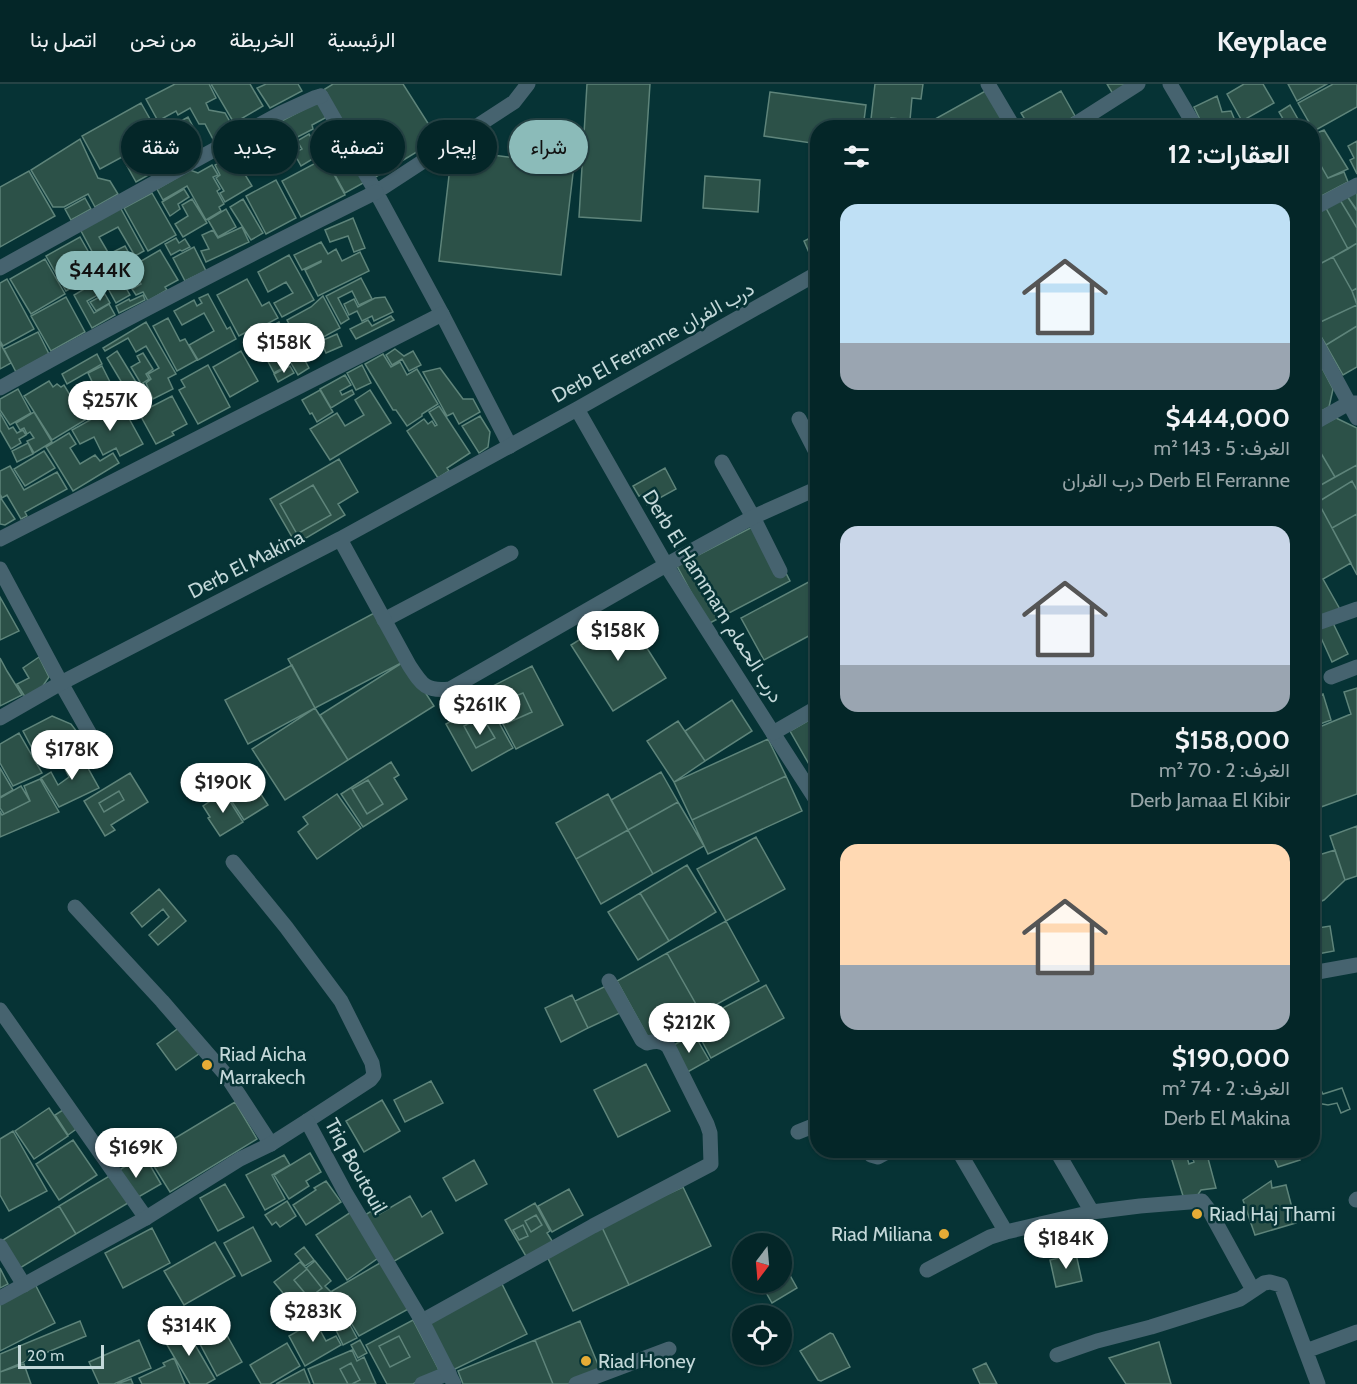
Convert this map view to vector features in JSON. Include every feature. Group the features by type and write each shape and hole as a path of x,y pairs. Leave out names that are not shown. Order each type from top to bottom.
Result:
{"street":[{"path":"0,388 195,283 376,192 514,102 528,84"},
{"path":"987,84 1009,120"},
{"path":"1082,120 1138,84"},
{"path":"1170,84 1191,120"},
{"path":"0,268 281,113 321,96 442,314 510,446"},
{"path":"1320,205 1357,184"},
{"name":"Derb El Ferranne درب الفران","path":"510,446 810,278"},
{"path":"0,539 442,314"},
{"path":"1320,348 1353,403 1357,418"},
{"path":"1320,420 1353,403"},
{"name":"Derb El Hammam درب الحمام","path":"577,409 666,565 810,791"},
{"path":"799,419 810,440"},
{"name":"Derb El Makina","path":"0,718 61,683 340,539 510,446"},
{"path":"722,462 780,571"},
{"path":"340,539 409,665 420,682 436,691 450,689 753,517 810,492"},
{"path":"384,620 511,552"},
{"path":"0,569 100,752"},
{"path":"1320,622 1357,609"},
{"path":"1331,677 1357,667"},
{"path":"773,733 810,712"},
{"path":"233,862 286,927 341,1001 369,1055 374,1070 374,1075 370,1080 307,1121"},
{"path":"75,907 162,1001 226,1075 271,1144"},
{"path":"1320,972 1357,965"},
{"path":"422,1321 593,1226 711,1164 710,1133 668,1046 663,1042 647,1043 642,1040 609,981"},
{"path":"0,1010 146,1218"},
{"name":"Triq Boutouil","path":"0,1298 146,1218 240,1159 271,1144 307,1121 345,1192 422,1321 452,1379"},
{"path":"798,1132 810,1127"},
{"path":"963,1158 1006,1232"},
{"path":"1061,1158 1092,1212"},
{"path":"927,1270 990,1237 1006,1232 1092,1212 1202,1201 1252,1290"},
{"path":"0,1246 24,1285"},
{"path":"1057,1354 1240,1299 1264,1283 1270,1282 1281,1285 1318,1384"},
{"path":"1306,1351 1357,1332"},
{"path":"576,1384 669,1349"},
{"path":"422,1384 452,1379"}],"building":[{"path":"175,84 209,84 216,98 206,103 209,110 225,113 229,120 213,120 213,139 205,124 201,124 201,120 197,120 190,108 178,115 176,111 157,120 146,99"},
{"path":"211,84 250,84 263,106 239,120 232,120"},
{"path":"266,84 298,84 302,91 270,108 257,88"},
{"path":"333,84 403,84 426,120 417,120 417,152 405,159 405,120 338,120 320,92"},
{"path":"587,84 650,84 641,221 579,217 582,174 588,174 588,120 585,120"},
{"path":"875,84 923,84 921,99 912,98 910,120 891,118 891,120 871,120"},
{"path":"1107,84 1129,84 1113,94"},
{"path":"1244,84 1263,84 1274,103 1241,120 1227,94"},
{"path":"1288,84 1327,84 1297,101"},
{"path":"1333,84 1357,84 1357,107 1320,128 1320,120 1308,120 1298,103"},
{"path":"989,89 1006,120 933,120"},
{"path":"1061,91 1075,116 1069,120 1025,120 1021,113"},
{"path":"770,92 866,105 864,120 810,120 810,143 764,136"},
{"path":"1217,96 1222,112 1231,111 1235,120 1200,120 1194,107"},
{"path":"318,102 327,117 321,120 310,120 310,131 298,137 298,120 284,120"},
{"path":"141,103 151,120 121,120 121,158 100,169 82,136"},
{"path":"1290,105 1298,120 1284,120 1279,112"},
{"path":"1324,130 1348,169 1328,178 1320,164 1320,132"},
{"path":"309,134 310,136 310,161 301,166 298,160 298,151 302,149 298,140"},
{"path":"80,139 98,178 110,181 118,194 95,207 88,194 64,207 53,207 31,170"},
{"path":"1357,141 1357,174 1350,160 1354,158 1348,146"},
{"path":"497,156 509,157 509,174 573,174 561,275 439,261 449,174 497,174"},
{"path":"1320,164 1328,178 1344,172 1348,182 1320,197"},
{"path":"212,165 213,174 218,175 213,177 220,189 217,191 224,204 219,207 221,211 206,220 187,186 163,200 157,189 183,174 201,174 201,171"},
{"path":"310,166 310,174 334,174 345,195 301,217 282,181"},
{"path":"29,171 55,216 0,247 0,187"},
{"path":"132,174 150,174 136,182"},
{"path":"245,174 252,186 225,202 220,193 224,191 216,178 220,175"},
{"path":"334,174 360,174 365,182 345,193"},
{"path":"705,176 760,180 758,212 703,208"},
{"path":"276,180 296,218 266,234 246,196"},
{"path":"184,189 189,197 178,204 180,209 170,216 162,202"},
{"path":"1357,190 1357,210 1347,196"},
{"path":"152,193 176,235 148,251 124,208"},
{"path":"1347,196 1357,211 1357,228 1340,200"},
{"path":"85,198 91,209 71,220 65,209"},
{"path":"192,199 207,223 183,237 175,224 188,216 182,205"},
{"path":"243,199 263,233 251,240 230,207"},
{"path":"1340,200 1357,228 1357,243 1348,249 1326,208"},
{"path":"120,207 144,251 135,256 118,227 99,237 109,254 125,246 131,257 103,272 80,229"},
{"path":"1326,208 1348,249 1320,264 1320,211"},
{"path":"226,209 236,227 218,237 208,220"},
{"path":"353,218 365,248 354,252 348,236 330,242 325,230"},
{"path":"242,227 249,242 206,262 201,251 209,249 202,235 213,230 218,238"},
{"path":"80,237 100,272 66,291 46,256"},
{"path":"176,238 179,243 185,239 190,247 171,255 165,244"},
{"path":"810,238 810,255 804,241"},
{"path":"321,242 328,254 336,249 342,261 360,252 369,271 318,296 305,270 321,261 302,270 294,255"},
{"path":"1357,243 1357,288 1352,291 1333,257"},
{"path":"194,247 206,271 185,281 173,258"},
{"path":"160,250 178,280 165,287 167,290 148,301 143,292 136,295 132,289 141,284 131,267"},
{"path":"289,255 314,300 282,317 274,303 293,293 286,282 268,292 258,272"},
{"path":"1333,257 1357,305 1320,322 1320,264"},
{"path":"45,259 65,294 31,314 10,279"},
{"path":"129,268 137,282 126,288 130,295 116,303 104,281"},
{"path":"361,278 372,299 359,305 352,291 338,298 349,319 341,324 326,296"},
{"path":"7,279 34,329 3,346 0,341 0,283"},
{"path":"247,279 262,306 269,302 278,318 252,332 250,330 239,336 217,295"},
{"path":"98,281 105,291 87,301 94,313 109,304 115,315 92,328 74,295"},
{"path":"1357,288 1357,304 1352,291"},
{"path":"105,294 110,303 96,311 90,302"},
{"path":"208,294 227,329 230,327 236,339 198,360 189,345 214,331 204,313 182,325 174,311 194,300 197,306 202,303 199,298"},
{"path":"143,295 145,300 119,313 116,306"},
{"path":"323,296 340,328 316,341 321,350 307,358 287,320 311,307"},
{"path":"66,297 85,332 51,351 31,316"},
{"path":"385,297 393,312 374,321 372,316 362,321 357,311 349,315 344,304 354,299 358,307 375,298"},
{"path":"1357,305 1357,326 1326,345 1320,335 1320,322"},
{"path":"391,316 394,320 356,339 350,329 368,320 372,326"},
{"path":"168,318 180,341 185,339 197,360 177,371 153,326"},
{"path":"146,322 176,374 168,378 173,389 153,399 146,383 151,379 148,374 159,368 146,346 136,352 128,338 105,351 103,348"},
{"path":"279,322 284,332 271,339 286,366 274,373 254,335"},
{"path":"1357,326 1357,367 1343,375 1326,345"},
{"path":"38,332 49,354 16,372 4,349"},
{"path":"290,333 309,368 298,375 291,363 287,364 274,341"},
{"path":"337,334 342,346 326,353 321,341"},
{"path":"0,343 11,363 0,369"},
{"path":"395,349 404,356 413,351 421,365 409,371 402,359 392,365 386,355"},
{"path":"117,351 136,382 125,388 107,358"},
{"path":"241,351 258,381 230,397 213,367"},
{"path":"143,353 153,369 146,374 149,379 143,383 148,391 133,400 128,389 140,382 131,367 140,362 137,356"},
{"path":"97,354 102,364 67,384 62,374"},
{"path":"383,354 391,367 400,362 407,375 417,369 438,404 407,426 396,410 393,410 365,364"},
{"path":"208,365 230,407 198,424 179,390 185,387 181,380"},
{"path":"362,365 371,383 356,390 347,373"},
{"path":"102,366 119,400 88,415 80,401 97,392 88,373"},
{"path":"290,366 294,373 278,382 274,374"},
{"path":"1320,367 1333,389 1329,407 1320,412"},
{"path":"440,368 463,399 473,399 480,412 459,424 453,413 447,416 423,372"},
{"path":"345,375 351,385 340,391 342,395 352,390 354,394 331,408 320,389"},
{"path":"49,381 53,387 57,384 61,387 64,385 85,420 52,440 24,396"},
{"path":"18,389 31,413 10,425 0,410 0,399"},
{"path":"320,390 333,412 317,422 302,400"},
{"path":"370,390 391,423 330,460 310,429 337,413 345,426 364,415 355,400"},
{"path":"172,396 187,424 172,432 174,435 156,444 139,413"},
{"path":"115,406 121,416 126,413 143,444 120,456 116,448 103,455 94,437 80,444 72,430"},
{"path":"439,406 470,453 447,468 449,471 438,478 407,431 424,419 428,424 432,421 435,426 437,425 429,412"},
{"path":"34,412 52,442 34,453 27,441 34,438 30,432 27,434 24,428 20,430 16,423"},
{"path":"0,413 9,429 13,427 17,433 23,430 26,435 19,439 21,443 11,449 0,430"},
{"path":"480,416 490,432 488,447 479,453 462,426"},
{"path":"1336,418 1357,428 1357,465 1335,477 1320,452 1320,426"},
{"path":"69,433 76,444 70,448 80,464 95,455 100,461 113,453 119,463 73,491 46,447"},
{"path":"28,443 33,454 17,462 12,451"},
{"path":"44,451 55,468 25,486 14,469"},
{"path":"1320,452 1335,477 1320,485"},
{"path":"339,459 358,492 338,504 345,515 296,544 270,499","holes":["313,485 331,515 297,534 280,504"]},
{"path":"1357,465 1357,490 1352,481 1320,501 1320,486"},
{"path":"10,466 24,490 57,472 67,489 25,512 27,516 21,519 7,495 2,498 0,494 0,471"},
{"path":"665,468 676,489 647,505 642,495 639,496 633,486"},
{"path":"1352,481 1357,490 1357,514 1332,528 1320,506 1320,501"},
{"path":"313,485 331,515 297,534 280,504"},
{"path":"0,497 15,519 5,525 0,524"},
{"path":"1320,506 1351,563 1323,579 1341,611 1320,619"},
{"path":"1357,514 1357,575 1332,528"},
{"path":"760,523 790,581 708,624 677,566"},
{"path":"810,581 810,635 764,660 741,618"},
{"path":"0,597 19,631 0,640"},
{"path":"378,611 405,661 315,708 288,659"},
{"path":"624,612 666,678 613,711 571,645"},
{"path":"1333,623 1348,654 1332,662 1320,636 1320,628"},
{"path":"39,657 49,677 38,693 27,700 17,684 29,678 23,668"},
{"path":"0,658 22,695 0,706"},
{"path":"405,661 434,706 348,760 320,715"},
{"path":"292,665 315,708 248,744 225,700"},
{"path":"532,666 563,725 516,749 485,690","holes":["523,693 532,712 507,723 498,703"]},
{"path":"1357,688 1357,794 1321,807 1320,727 1351,714 1344,692"},
{"path":"523,693 532,712 507,723 498,703"},
{"path":"1323,694 1331,720 1320,724 1320,695"},
{"path":"732,700 752,731 705,761 685,731"},
{"path":"487,701 513,748 472,771 446,724","holes":["482,716 495,738 476,748 464,726"]},
{"path":"315,708 348,760 285,800 252,749"},
{"path":"52,716 71,724 84,741 73,747 63,735 33,750 23,731"},
{"path":"482,716 495,738 476,748 464,726"},
{"path":"810,720 810,766 790,731"},
{"path":"678,721 705,761 674,782 647,741"},
{"path":"19,733 42,773 13,786 0,763 0,744"},
{"path":"768,739 786,776 692,820 674,782"},
{"path":"78,750 99,788 59,807 41,778 51,772 58,785 69,777 62,763"},
{"path":"391,762 399,775 394,778 407,799 363,827 341,794","holes":["368,780 383,804 367,814 352,789"]},
{"path":"0,768 13,790 0,797"},
{"path":"661,772 678,802 628,830 611,800"},
{"path":"130,773 148,802 111,825 115,830 105,836 84,801","holes":["119,791 124,800 104,812 99,803"]},
{"path":"249,776 268,805 244,820 225,791"},
{"path":"786,776 802,811 708,854 692,820"},
{"path":"40,779 59,812 0,837 0,811 2,815 30,801 24,786"},
{"path":"368,780 383,804 367,814 352,789"},
{"path":"21,786 30,801 4,814 0,808 0,798"},
{"path":"119,791 124,800 104,812 99,803"},
{"path":"224,792 243,822 220,836 203,806"},
{"path":"337,794 361,828 317,859 298,832 308,824 303,817"},
{"path":"608,794 628,830 576,859 556,823"},
{"path":"678,802 704,846 653,874 628,830"},
{"path":"1357,826 1357,876 1345,880 1330,836"},
{"path":"628,830 653,874 601,904 576,859"},
{"path":"756,837 785,889 726,921 697,869"},
{"path":"1335,850 1345,880 1320,902 1320,855"},
{"path":"687,865 716,912 669,941 640,893"},
{"path":"159,889 186,921 158,945 149,935 169,917 163,909 142,927 131,913"},
{"path":"640,893 669,941 638,960 608,912"},
{"path":"726,921 759,981 701,1013 667,953"},
{"path":"1330,926 1334,951 1320,954 1320,928"},
{"path":"667,953 701,1013 650,1041 617,981"},
{"path":"610,984 624,1011 588,1028 575,1001"},
{"path":"766,985 784,1018 711,1058 693,1024"},
{"path":"572,995 588,1028 561,1042 545,1008"},
{"path":"180,1027 200,1053 176,1070 157,1044"},
{"path":"694,1034 709,1060 684,1074 670,1047"},
{"path":"646,1064 670,1111 618,1137 594,1090"},
{"path":"431,1081 443,1103 405,1122 394,1100"},
{"path":"1320,1088 1323,1094 1342,1088 1350,1109 1341,1113 1337,1103 1320,1104"},
{"path":"1320,1088 1323,1094 1342,1088 1350,1109 1341,1113 1337,1103 1320,1104"},
{"path":"382,1100 400,1131 364,1152 346,1121"},
{"path":"235,1102 257,1139 170,1192 147,1155"},
{"path":"49,1108 68,1136 34,1159 15,1131"},
{"path":"66,1108 79,1127 68,1135 55,1115"},
{"path":"13,1131 47,1191 9,1211 0,1195 0,1139"},
{"path":"73,1140 97,1175 59,1200 36,1164"},
{"path":"310,1153 321,1172 306,1181 309,1186 289,1199 274,1175"},
{"path":"144,1155 161,1184 128,1203 111,1175"},
{"path":"284,1155 290,1165 272,1175 285,1199 265,1210 246,1175"},
{"path":"1171,1158 1187,1158 1189,1164 1194,1162 1192,1158 1208,1158 1216,1188 1201,1190 1197,1196 1184,1199"},
{"path":"1274,1158 1299,1158 1300,1160 1278,1167"},
{"path":"474,1160 487,1184 456,1201 443,1178"},
{"path":"111,1175 128,1203 76,1234 59,1206"},
{"path":"326,1181 341,1202 306,1225 293,1205"},
{"path":"1271,1181 1272,1188 1286,1185 1296,1223 1255,1235 1243,1200"},
{"path":"225,1184 244,1217 218,1231 200,1198"},
{"path":"683,1187 711,1246 629,1285 601,1225"},
{"path":"569,1189 583,1215 552,1232 538,1206"},
{"path":"410,1196 422,1217 431,1211 443,1233 391,1263 365,1215 373,1210 376,1216"},
{"path":"287,1201 296,1216 280,1227 276,1222 272,1225 265,1215"},
{"path":"535,1203 550,1231 547,1233 554,1244 527,1258 505,1220","holes":["536,1215 542,1225 531,1232 525,1221","523,1225 528,1236 519,1240 513,1230"]},
{"path":"59,1206 76,1234 20,1268 3,1240"},
{"path":"351,1212 381,1256 347,1280 316,1235"},
{"path":"536,1215 542,1225 531,1232 525,1221"},
{"path":"523,1225 528,1236 519,1240 513,1230"},
{"path":"601,1225 629,1285 573,1311 545,1252"},
{"path":"253,1227 271,1261 242,1276 224,1243"},
{"path":"152,1228 170,1263 123,1288 105,1253"},
{"path":"215,1242 235,1276 184,1305 164,1271"},
{"path":"304,1247 314,1260 305,1266 295,1254"},
{"path":"1076,1254 1082,1281 1056,1287 1050,1260"},
{"path":"385,1260 412,1307 359,1336 332,1291"},
{"path":"315,1261 331,1281 325,1286 331,1292 301,1315 274,1282 300,1262 306,1268","holes":["307,1269 322,1288 309,1298 294,1280"]},
{"path":"0,1268 8,1284 0,1288"},
{"path":"307,1269 322,1288 309,1298 294,1280"},
{"path":"792,1279 797,1288 792,1291"},
{"path":"501,1282 527,1334 451,1371 426,1320"},
{"path":"35,1284 55,1323 0,1351 0,1302"},
{"path":"766,1293 789,1293 772,1303"},
{"path":"330,1299 339,1312 320,1326 311,1313"},
{"path":"216,1316 242,1362 217,1376 192,1329"},
{"path":"413,1320 439,1370 413,1384 387,1384 366,1345","holes":["399,1336 410,1357 390,1367 379,1346"]},
{"path":"80,1321 86,1336 0,1372 0,1354"},
{"path":"315,1321 326,1341 336,1336 341,1345 305,1366 289,1336"},
{"path":"580,1321 604,1379 592,1384 553,1384 535,1340"},
{"path":"349,1323 357,1338 343,1345 336,1330"},
{"path":"184,1326 215,1379 206,1384 190,1384 163,1338"},
{"path":"830,1333 833,1334 850,1367 821,1381 818,1380 800,1351"},
{"path":"399,1336 410,1357 390,1367 379,1346"},
{"path":"139,1340 151,1368 114,1384 99,1384 89,1362"},
{"path":"360,1340 367,1353 358,1358 351,1345"},
{"path":"535,1340 553,1384 463,1384 458,1371"},
{"path":"1159,1342 1171,1384 1126,1384 1109,1358"},
{"path":"287,1343 300,1366 270,1384 261,1384 250,1365"},
{"path":"352,1350 357,1361 364,1357 376,1384 352,1384 360,1380 351,1363 340,1369 348,1384 314,1384 308,1369"},
{"path":"174,1358 185,1384 142,1384 139,1378 165,1366 163,1363"},
{"path":"351,1363 360,1380 348,1384 340,1369"},
{"path":"986,1363 997,1384 980,1384 973,1369"},
{"path":"24,1364 31,1384 0,1384 0,1372"},
{"path":"304,1369 310,1384 276,1384"},
{"path":"131,1379 133,1384 117,1384"}],"place":[{"name":"Riad Aicha Marrakech","path":"207,1065"},
{"name":"Riad Haj Thami","path":"1197,1214"},
{"name":"Riad Miliana","path":"944,1234"},
{"name":"Riad Honey","path":"586,1361"}]}
